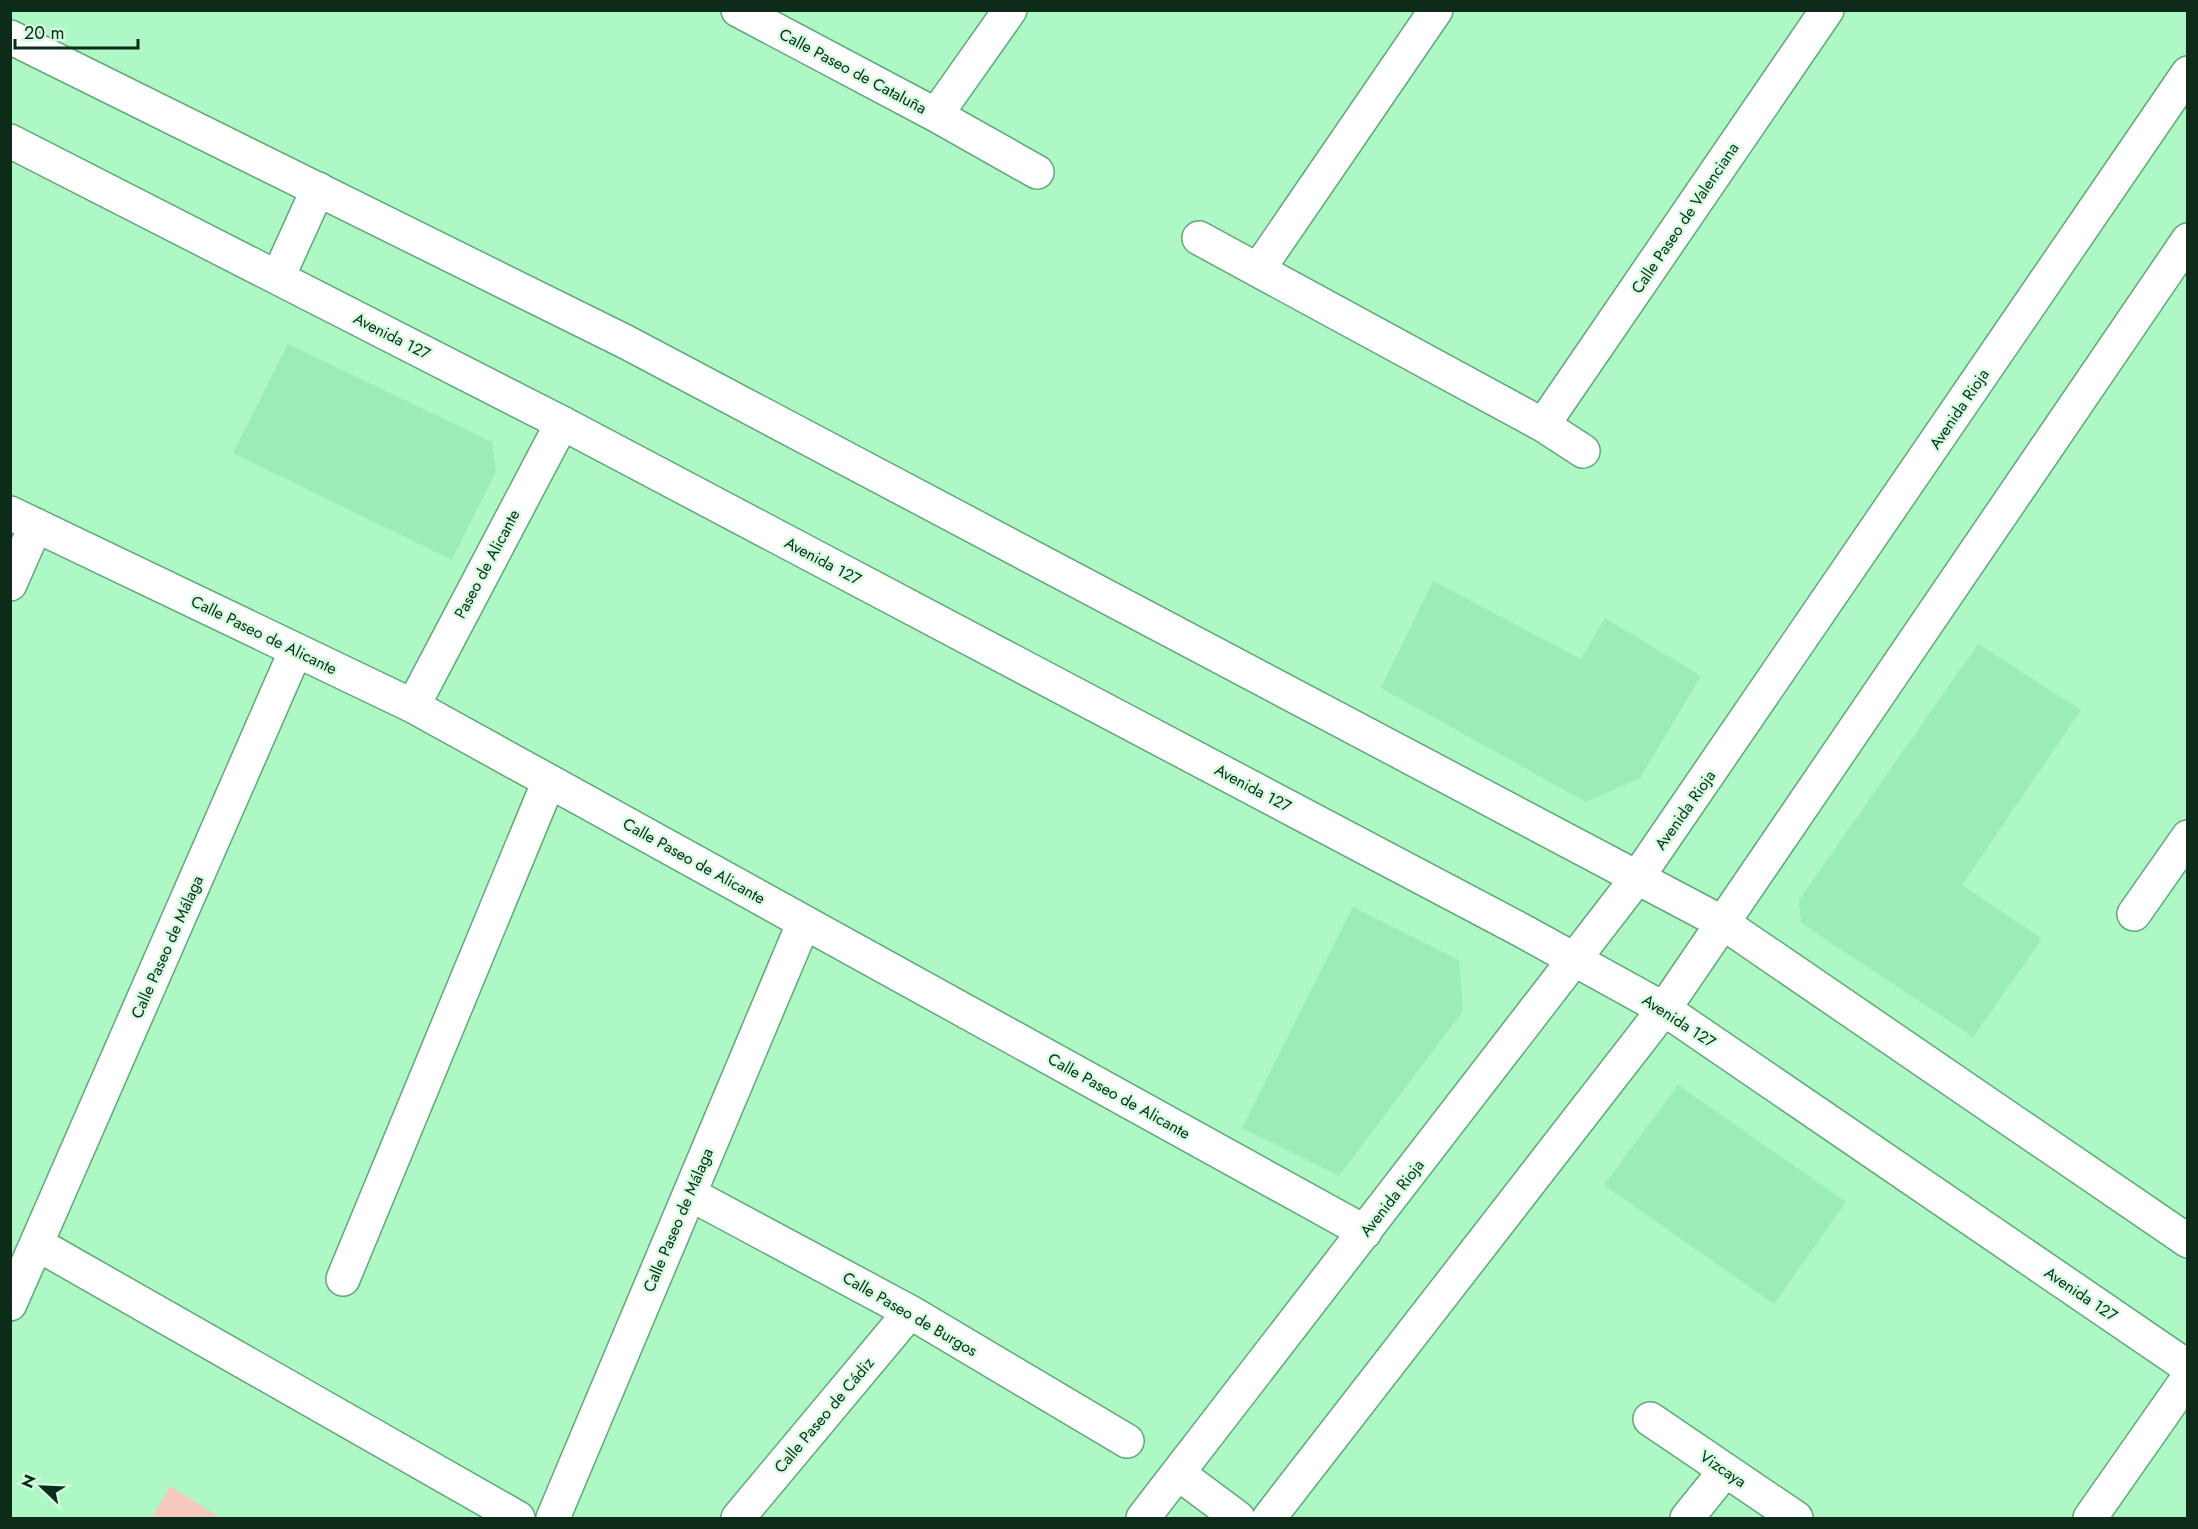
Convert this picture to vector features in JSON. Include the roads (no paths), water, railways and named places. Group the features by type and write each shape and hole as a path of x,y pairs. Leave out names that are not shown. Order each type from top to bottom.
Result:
{"main road":[{"name":"Calle Paseo de Cataluña","path":"738,10 936,115 1037,172"},
{"name":"Calle Paseo de Cataluña","path":"936,115 1010,10"},
{"path":"1258,270 1436,10"},
{"name":"Calle Paseo de Valenciana","path":"1543,425 1827,10"},
{"path":"10,37 636,348 1723,923 2187,1241"},
{"name":"Avenida Rioja","path":"1143,1518 1576,960 1637,878 2187,73"},
{"name":"Avenida 127","path":"10,141 562,423 1576,960 1664,1009 2187,1367"},
{"path":"278,277 318,189"},
{"path":"1199,238 1543,425 1583,451"},
{"path":"1269,1518 1664,1009 2187,240"},
{"name":"Paseo de Alicante","path":"413,706 562,423"},
{"path":"10,584 23,519"},
{"name":"Calle Paseo de Alicante","path":"23,519 413,706 1365,1232"},
{"name":"Calle Paseo de Málaga","path":"10,1304 296,650"},
{"path":"343,1279 549,781"},
{"path":"2134,914 2187,837"},
{"name":"Calle Paseo de Málaga","path":"553,1518 804,922"},
{"name":"Calle Paseo de Burgos","path":"690,1194 910,1312 1127,1441"},
{"path":"37,1244 518,1518"},
{"name":"Calle Paseo de Cádiz","path":"738,1518 910,1312"},
{"path":"2090,1518 2187,1378"},
{"name":"Vizcaya","path":"1650,1419 1796,1518"},
{"path":"1687,1518 1725,1471"},
{"path":"1179,1474 1238,1518"}]}
